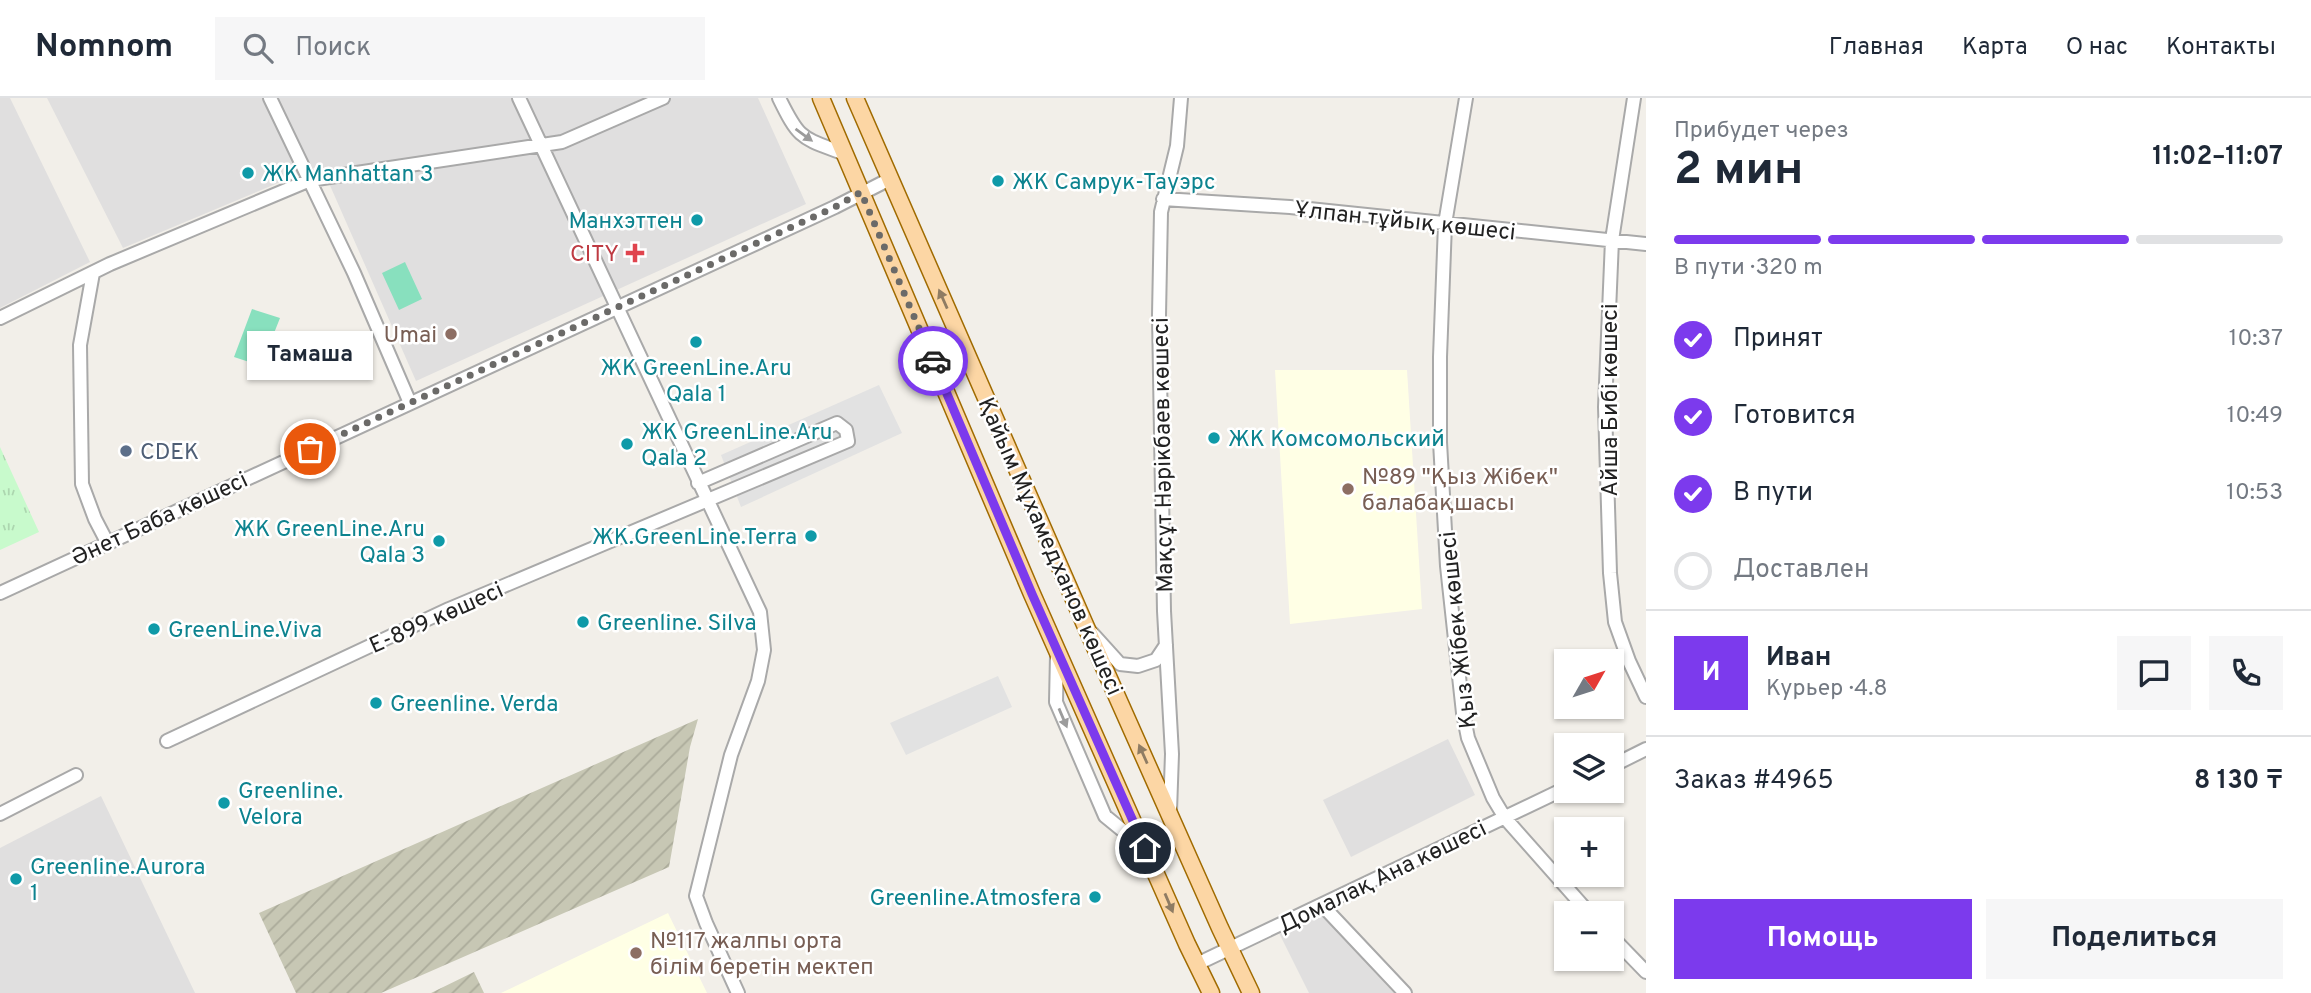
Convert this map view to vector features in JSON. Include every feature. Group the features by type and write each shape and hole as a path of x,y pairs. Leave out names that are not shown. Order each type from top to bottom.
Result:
{"main road":[{"name":"Қайым Мұхамедханов көшесі","path":"821,98 1058,651 1211,993"},
{"name":"Қайым Мұхамедханов көшесі","path":"855,98 1086,627 1251,993"}],"street":[{"path":"271,98 354,273 410,403"},
{"path":"519,98 760,612 764,650 758,681 732,755 696,896 705,923 738,993"},
{"path":"0,318 93,273 310,180 562,142 663,98"},
{"path":"779,98 794,129 804,139 845,154"},
{"name":"Мақсұт Нәрікбаев көшесі","path":"1170,814 1172,754 1166,644 1159,315 1163,199 1177,146 1181,98"},
{"name":"Қыз Жібек көшесі","path":"1466,98 1445,224 1440,442 1447,566 1463,713 1468,738 1504,818 1578,901"},
{"name":"Айша Бибі көшесі","path":"1633,98 1612,240 1605,407 1610,573 1615,622 1646,697"},
{"name":"Әнет Баба көшесі","path":"0,592 835,207 890,179"},
{"name":"Ұлпан тұйық көшесі","path":"1163,199 1290,207 1646,244"},
{"path":"93,273 80,345 82,484 94,519 107,542"},
{"name":"Е-899 көшесі","path":"167,741 449,609 848,441 846,430 837,423 698,483"},
{"path":"1086,627 1120,663 1138,666 1156,660 1166,644"},
{"path":"1058,651 1056,702 1105,816 1145,848"},
{"path":"1624,760 1646,749"},
{"path":"0,814 76,775"},
{"name":"Домалақ Ана көшесі","path":"1197,964 1554,794"},
{"path":"1322,905 1405,993"},
{"path":"1624,949 1646,972"}],"shaded area":[{"path":"0,98 10,98 90,262 0,308"},
{"path":"47,98 758,98 806,204 416,381 321,165 123,248"},
{"name":"№89 \"Қыз Жібек\" балабақшасы","path":"1275,370 1407,370 1422,609 1290,624"},
{"path":"879,385 902,433 741,507 721,455"},
{"path":"998,676 1012,707 906,755 890,723"},
{"path":"698,719 690,747 669,867 381,993 296,993 259,913"},
{"path":"1448,739 1475,795 1351,857 1323,800"},
{"path":"101,796 195,993 0,993 0,848"},
{"name":"№117 жалпы орта білім беретін мектеп","path":"668,913 707,993 501,993"},
{"path":"1321,914 1394,993 1309,993 1279,933"},
{"path":"474,972 484,993 431,993"}],"green space":[{"path":"405,262 422,299 399,310 382,273"},
{"path":"252,309 280,318 261,366 234,357"},
{"path":"0,447 39,532 0,550"}],"way so far":[{"path":"310,449 835,207 861,192 933,361"}],"place":[{"name":"ЖК Manhattan 3","path":"248,173"},
{"name":"ЖК Самрук-Тауэрс","path":"998,181"},
{"name":"Манхэттен","path":"697,220"},
{"name":"CITY","path":"635,253"},
{"name":"Umai","path":"451,334"},
{"name":"ЖК GreenLine.Aru Qala 1","path":"696,342"},
{"name":"ЖК Комсомольский","path":"1214,438"},
{"name":"ЖК GreenLine.Aru Qala 2","path":"627,444"},
{"name":"Тамаша","path":"310,449"},
{"name":"CDEK","path":"126,451"},
{"name":"№89 \"Қыз Жібек\" балабақшасы","path":"1348,489"},
{"name":"ЖК.GreenLine.Terra","path":"811,536"},
{"name":"ЖК GreenLine.Aru Qala 3","path":"439,541"},
{"name":"Greenline. Silva","path":"583,622"},
{"name":"GreenLine.Viva","path":"154,629"},
{"name":"Greenline. Verda","path":"376,703"},
{"name":"Greenline. Velora","path":"224,803"},
{"name":"Greenline.Aurora 1","path":"16,879"},
{"name":"Greenline.Atmosfera","path":"1095,897"},
{"name":"№117 жалпы орта білім беретін мектеп","path":"636,953"}],"route":[{"path":"933,361 1032,594 1145,848"}]}
